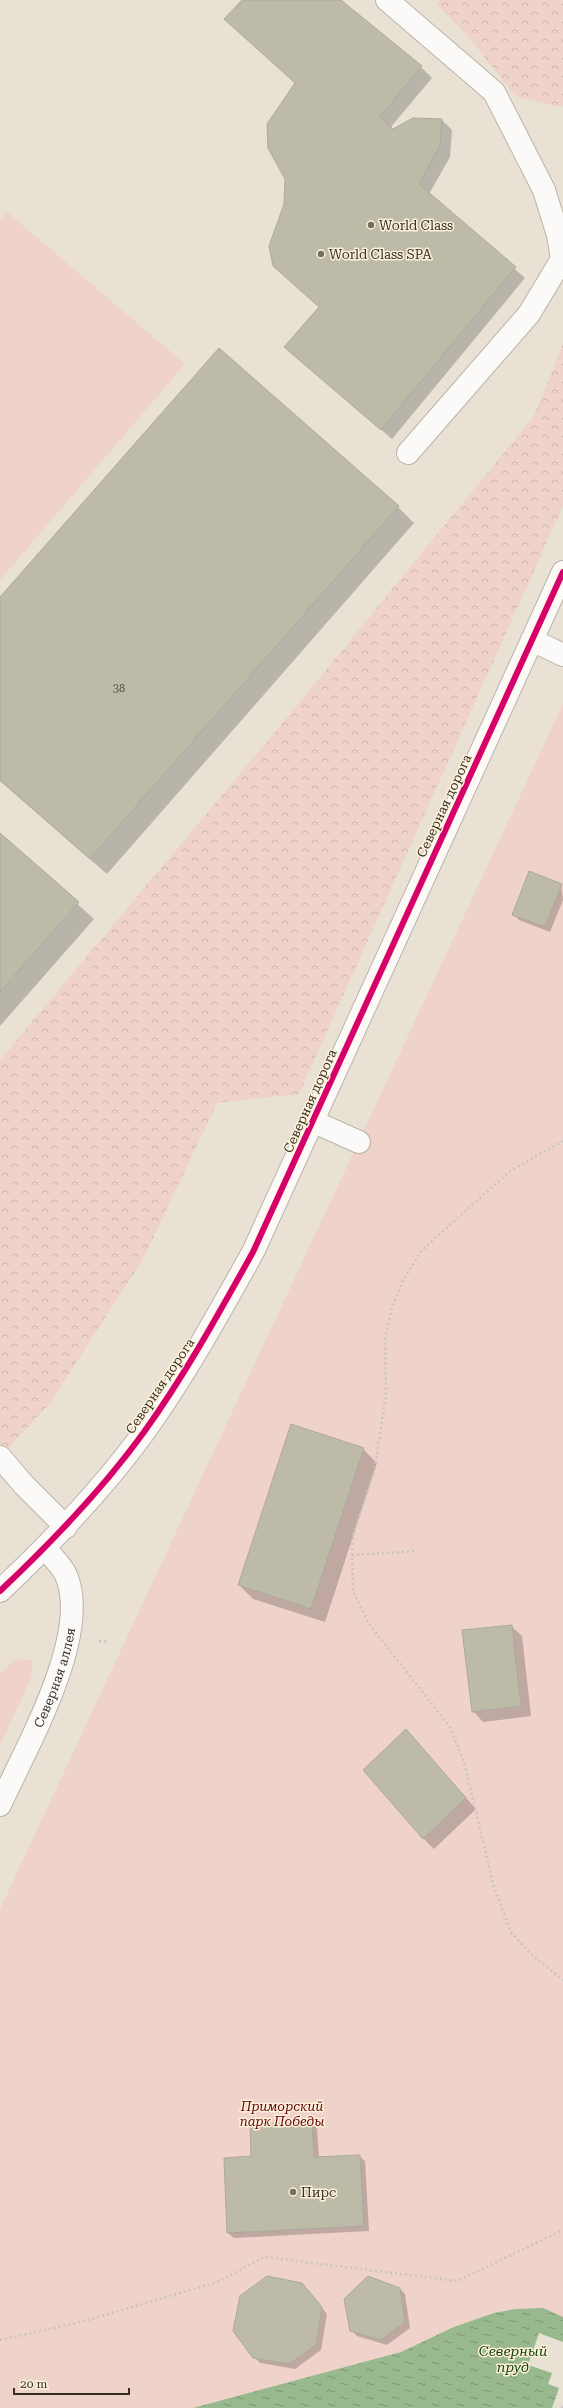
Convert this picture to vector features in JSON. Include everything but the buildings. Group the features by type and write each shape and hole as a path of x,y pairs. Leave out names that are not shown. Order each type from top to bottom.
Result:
{"street":[{"path":"386,0 494,92 544,190 558,235 563,259 529,314 408,453"},
{"name":"Северная дорога","path":"0,1591 46,1549 66,1527 144,1432 195,1356 253,1252 563,572"},
{"path":"532,640 563,655"},
{"path":"312,1121 360,1142"},
{"path":"0,1457 24,1485 66,1527"},
{"name":"Северная аллея","path":"0,1805 61,1672 69,1638 73,1608 66,1575 46,1549"}],"path":[{"path":"563,1141 510,1171 422,1250 403,1280 392,1307 385,1339 386,1395 374,1472 353,1534 352,1555 353,1591 369,1624 450,1727 464,1762 494,1888 511,1932 530,1953 563,1980"},
{"path":"352,1555 415,1552"},
{"path":"0,2340 85,2321 220,2281 264,2257 457,2282 563,2230"}],"green space":[{"path":"440,0 563,0 563,106 560,107 515,96 472,41 437,4"},
{"path":"7,212 185,364 0,580 0,220"},
{"path":"563,344 563,506 299,1094 217,1103 143,1259 50,1403 0,1457 0,1060 280,726 534,416"},
{"name":"Приморский парк Победы","path":"563,704 563,2408 0,2408 0,1909"},
{"path":"16,1659 33,1661 31,1678 0,1745 0,1673"}],"water":[{"name":"Северный пруд","path":"543,2308 563,2317 563,2408 193,2408 401,2352 454,2327 494,2313 515,2309"}],"pier":[{"path":"539,2333 563,2342 563,2408 552,2408 559,2388 548,2384 552,2373 528,2365"}],"cycle path":[{"path":"0,1591 39,1554 76,1515 94,1495 144,1432 188,1366 253,1252 563,572"}],"place":[{"name":"World Class","path":"371,225"},
{"name":"World Class SPA","path":"321,254"},
{"name":"Пирс","path":"293,2192"}]}
